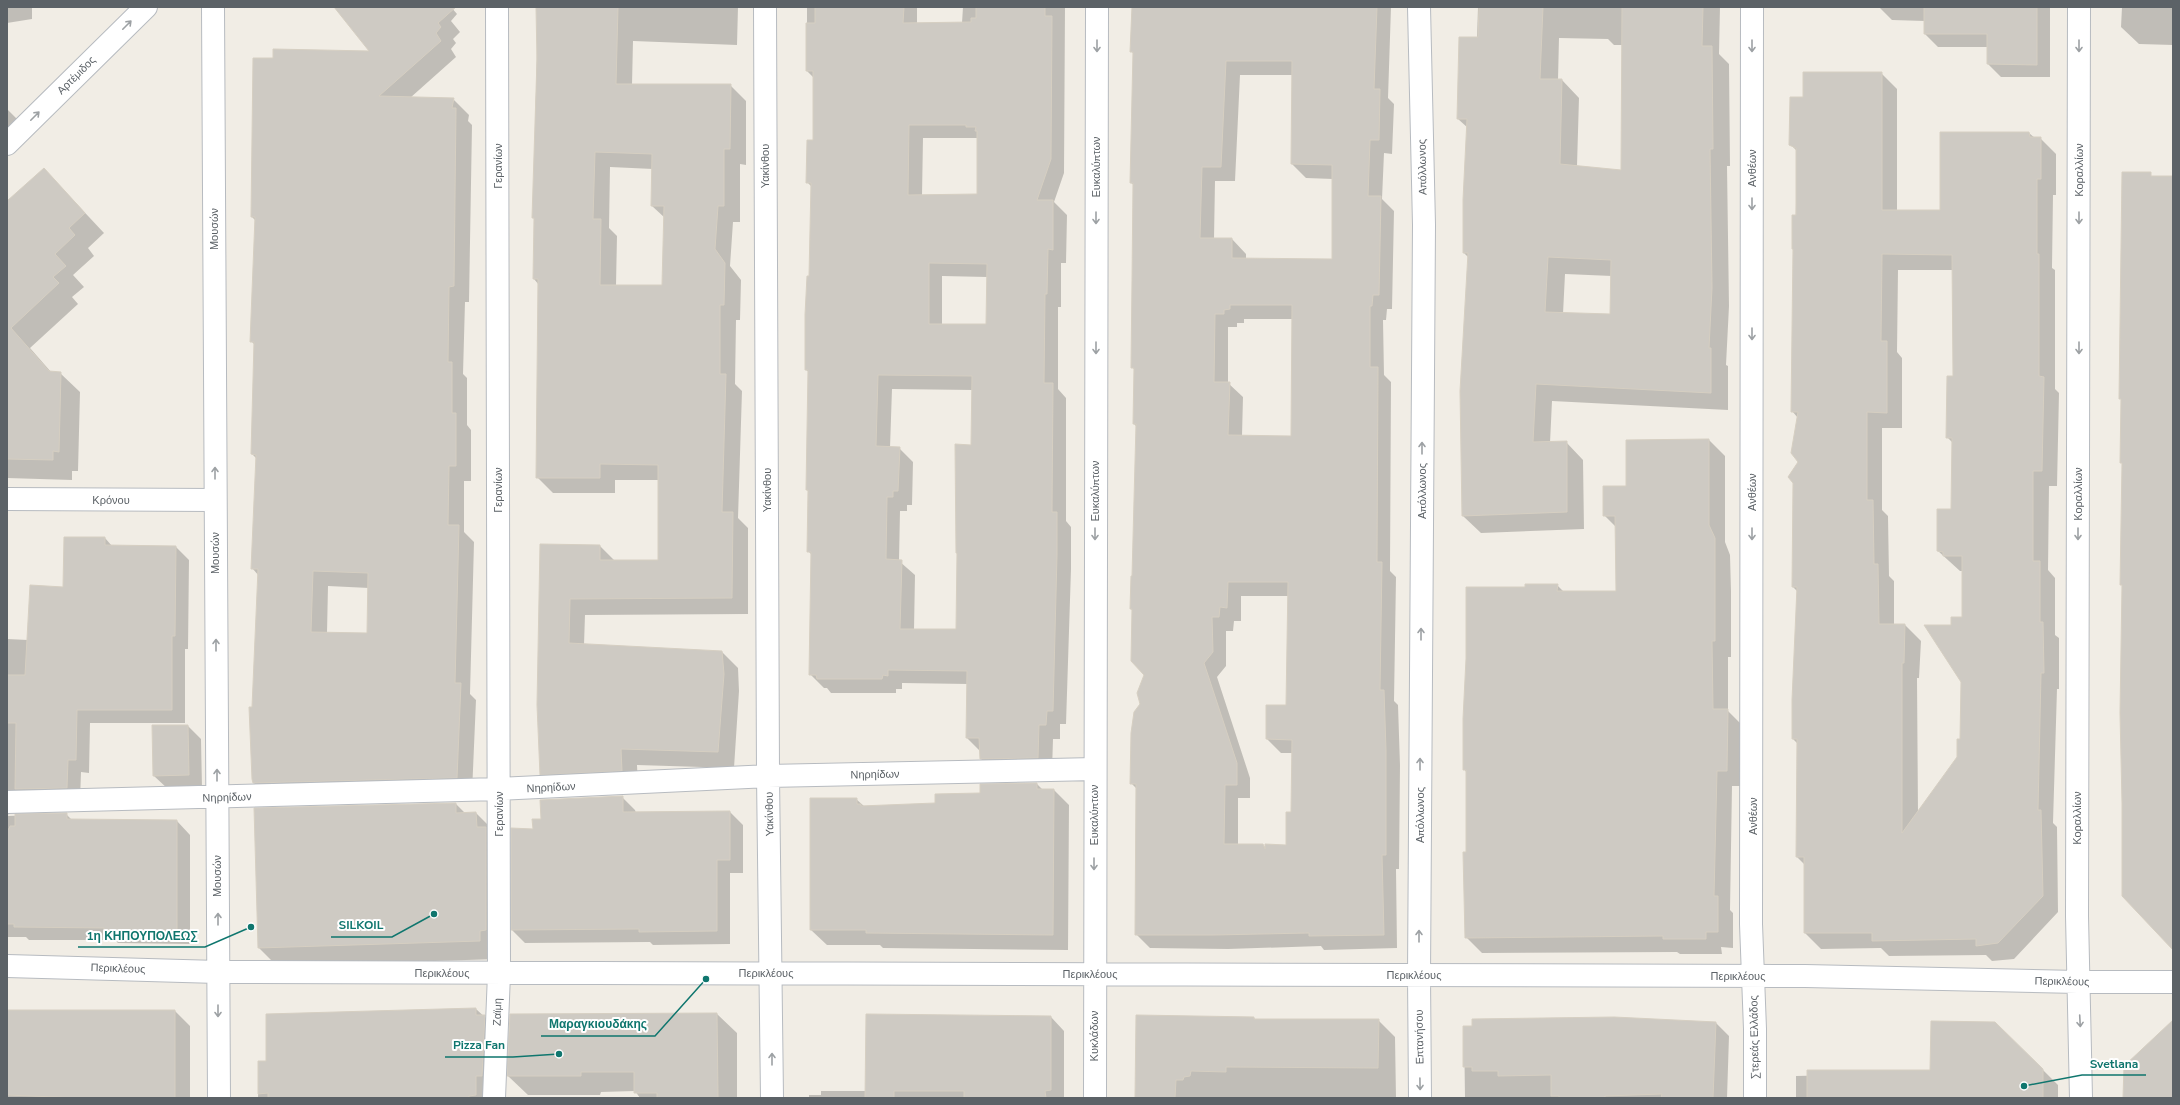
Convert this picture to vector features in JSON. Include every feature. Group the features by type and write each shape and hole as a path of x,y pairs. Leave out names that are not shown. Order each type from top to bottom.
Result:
{"street":[{"name":"Αρτέμιδος","path":"7,144 146,7"},
{"name":"Μουσών","path":"213,7 219,1098"},
{"name":"Γερανίων","path":"497,7 499,974"},
{"name":"Υακίνθου","path":"765,7 768,776 772,1098"},
{"name":"Ευκαλύπτων","path":"1094,974 1097,7"},
{"name":"Απόλλωνος","path":"1419,7 1424,225 1419,975"},
{"name":"Ανθέων","path":"1752,7 1752,976"},
{"name":"Κοραλλίων","path":"2079,7 2078,982 2081,1098"},
{"name":"Κρόνου","path":"7,499 215,500"},
{"name":"Νηρηίδων","path":"7,802 499,789 768,776 1095,769"},
{"name":"Περικλέους","path":"7,966 218,972 499,974 771,973 1752,976 2078,982 2173,982"},
{"name":"Ζαϊμη","path":"494,1098 499,974"},
{"name":"Κυκλάδων","path":"1094,974 1095,1098"},
{"name":"Επτανήσου","path":"1419,975 1420,1098"},
{"name":"Στερεάς Ελλάδος","path":"1752,976 1755,1029 1755,1098"}],"building":[{"path":"334,7 456,7 438,23 441,27 436,33 441,41 379,96 454,98 452,108 456,108 454,286 449,287 448,362 452,362 452,413 456,413 456,466 449,466 448,525 459,525 455,683 461,683 457,778 253,783 249,707 252,707 258,569 251,569 256,455 251,454 254,342 250,342 255,217 251,217 253,58 273,58 273,49 369,51","holes":["313,571 368,573 367,633 311,632"]},
{"path":"536,7 618,7 616,84 731,84 730,149 724,149 724,206 718,206 715,249 725,263 724,305 720,305 720,374 726,374 722,512 733,512 732,598 570,599 569,643 722,651 724,674 718,752 621,749 622,771 540,775 537,705 540,544 600,545 600,560 658,560 658,465 600,464 600,478 536,478 538,279 533,279 534,218 532,218 537,60","holes":["595,152 652,154 651,206 664,206 662,285 600,285 601,219 593,219"]},
{"path":"815,7 904,7 903,23 971,22 971,18 976,18 976,7 1045,7 1045,16 1052,16 1051,159 1037,200 1053,200 1053,250 1048,249 1047,294 1045,294 1044,383 1053,383 1052,512 1057,512 1057,555 1053,711 1047,711 1046,725 1039,725 1038,758 980,759 979,738 966,738 967,671 888,670 888,676 883,675 882,679 817,679 816,675 809,675 811,552 807,552 808,490 806,490 808,370 805,370 805,315 807,276 809,276 811,183 806,183 807,140 813,140 813,71 806,71 806,23 815,23","holes":["909,125 966,125 966,127 976,127 977,194 908,195","929,263 987,264 986,324 929,324","878,375 972,376 971,445 955,444 957,553 956,629 900,629 902,560 886,559 887,497 893,497 893,491 898,491 900,447 876,446"]},
{"path":"1132,7 1377,7 1374,89 1380,89 1379,140 1370,140 1368,196 1381,196 1379,295 1373,295 1372,306 1370,306 1370,367 1378,367 1377,562 1382,562 1380,690 1384,690 1386,750 1386,855 1382,855 1384,935 1309,936 1309,933 1135,935 1136,784 1130,784 1131,733 1134,712 1140,704 1137,693 1144,675 1131,661 1132,609 1130,609 1136,424 1133,424 1134,368 1131,368 1133,183 1130,183 1133,52 1130,52","holes":["1226,61 1292,61 1291,164 1332,165 1332,259 1232,258 1232,238 1200,238 1202,167 1221,167","1230,305 1292,305 1291,436 1228,435 1230,382 1214,382 1215,314 1224,314 1224,310 1230,309","1228,582 1288,582 1286,705 1266,705 1266,739 1292,740 1291,812 1286,812 1286,845 1265,844 1265,849 1263,844 1224,844 1225,785 1237,785 1237,763 1204,663 1213,652 1212,617 1219,617 1220,607 1227,608"]},
{"path":"1479,7 1543,7 1540,79 1562,79 1560,164 1621,170 1622,7 1703,7 1702,46 1712,46 1713,149 1710,149 1712,288 1709,348 1711,348 1711,393 1536,384 1533,442 1567,441 1567,512 1462,516 1460,391 1468,253 1463,253 1463,200 1467,119 1457,119 1459,37 1478,37","holes":["1548,257 1611,260 1610,314 1545,312"]},
{"path":"1924,7 2037,7 2037,65 1987,64 1987,34 1924,34"},
{"path":"1803,72 1882,72 1882,210 1940,210 1940,132 2029,132 2030,137 2041,137 2041,179 2037,179 2037,254 2039,254 2039,376 2044,377 2042,471 2033,471 2033,561 2040,561 2040,622 2043,622 2044,673 2041,673 2038,810 2041,810 2043,896 1998,943 1976,946 1976,939 1872,941 1872,933 1804,933 1804,857 1796,857 1797,739 1792,739 1792,700 1797,587 1792,587 1793,483 1788,477 1798,462 1791,453 1798,412 1791,412 1792,215 1796,215 1796,148 1789,145 1790,97 1803,97","holes":["1882,254 1952,255 1953,376 1947,376 1946,438 1952,438 1951,509 1937,509 1937,551 1943,552 1943,556 1962,556 1962,617 1951,617 1951,625 1924,625 1961,682 1960,739 1957,739 1957,757 1902,833 1902,663 1904,663 1905,624 1879,624 1878,564 1874,564 1873,500 1867,500 1867,412 1887,413 1887,341 1881,341"]},
{"path":"44,168 85,213 69,228 75,235 55,254 66,266 53,277 59,283 11,328 49,371 61,372 59,452 53,451 53,460 7,459 7,201"},
{"path":"2122,172 2151,172 2151,176 2173,176 2173,950 2122,896 2120,713 2122,585 2120,585 2122,463 2120,463 2121,399 2119,399"},
{"path":"1709,439 1709,525 1715,538 1715,641 1712,641 1713,709 1728,709 1727,771 1717,771 1714,896 1718,896 1718,932 1706,932 1706,939 1663,939 1663,936 1465,938 1463,852 1466,852 1466,770 1463,770 1463,719 1466,659 1466,587 1525,587 1525,584 1558,584 1557,591 1616,591 1615,516 1603,516 1603,486 1626,486 1626,440"},
{"path":"64,537 105,537 105,545 176,546 175,636 172,636 172,710 77,710 76,760 68,760 67,788 15,789 16,723 7,723 7,675 25,675 30,585 63,587"},
{"path":"152,725 188,725 189,775 153,776"},
{"path":"1037,783 1037,789 1054,789 1053,935 866,933 866,930 810,930 810,798 857,798 857,804 861,804 861,806 935,803 935,794 980,793 980,784"},
{"path":"623,796 623,812 730,811 730,860 717,860 717,931 639,932 639,929 511,930 511,828 533,829 532,819 541,819 540,800"},
{"path":"456,803 456,813 476,812 477,827 486,827 486,930 480,931 480,941 258,948 254,808"},
{"path":"67,813 67,819 177,820 177,931 104,930 104,928 14,927 14,924 7,924 7,829 9,829 10,826 15,826 15,814"},
{"path":"476,1008 476,1015 485,1015 482,1076 476,1076 476,1095 469,1096 469,1098 268,1098 268,1093 258,1094 258,1061 266,1061 266,1014"},
{"path":"7,1010 175,1010 175,1098 79,1098 7,1095"},
{"path":"717,1013 718,1098 657,1098 657,1093 634,1093 634,1072 581,1072 581,1076 507,1076 510,1014"},
{"path":"866,1014 1051,1016 1051,1090 1045,1091 1046,1098 964,1098 964,1091 894,1091 894,1098 865,1098"},
{"path":"1136,1015 1254,1017 1254,1019 1379,1019 1378,1068 1226,1067 1226,1072 1191,1071 1190,1076 1184,1077 1183,1080 1176,1080 1175,1098 1135,1098"},
{"path":"1614,1017 1716,1022 1713,1098 1661,1098 1662,1094 1605,1096 1605,1098 1559,1098 1559,1096 1551,1096 1551,1075 1498,1076 1498,1071 1472,1071 1472,1067 1463,1067 1463,1026 1472,1026 1472,1019"},
{"path":"2173,1020 2173,1098 2123,1098 2124,1066"},
{"path":"1931,1021 1995,1022 2043,1069 2043,1098 1807,1098 1807,1070 1930,1070"}],"place":[{"name":"SILKOIL","path":"434,914"},
{"name":"1η ΚΗΠΟΥΠΟΛΕΩΣ","path":"251,927"},
{"name":"Μαραγκιουδάκης","path":"706,979"},
{"name":"Pizza Fan","path":"559,1054"},
{"name":"Svetlana","path":"2024,1086"}]}
